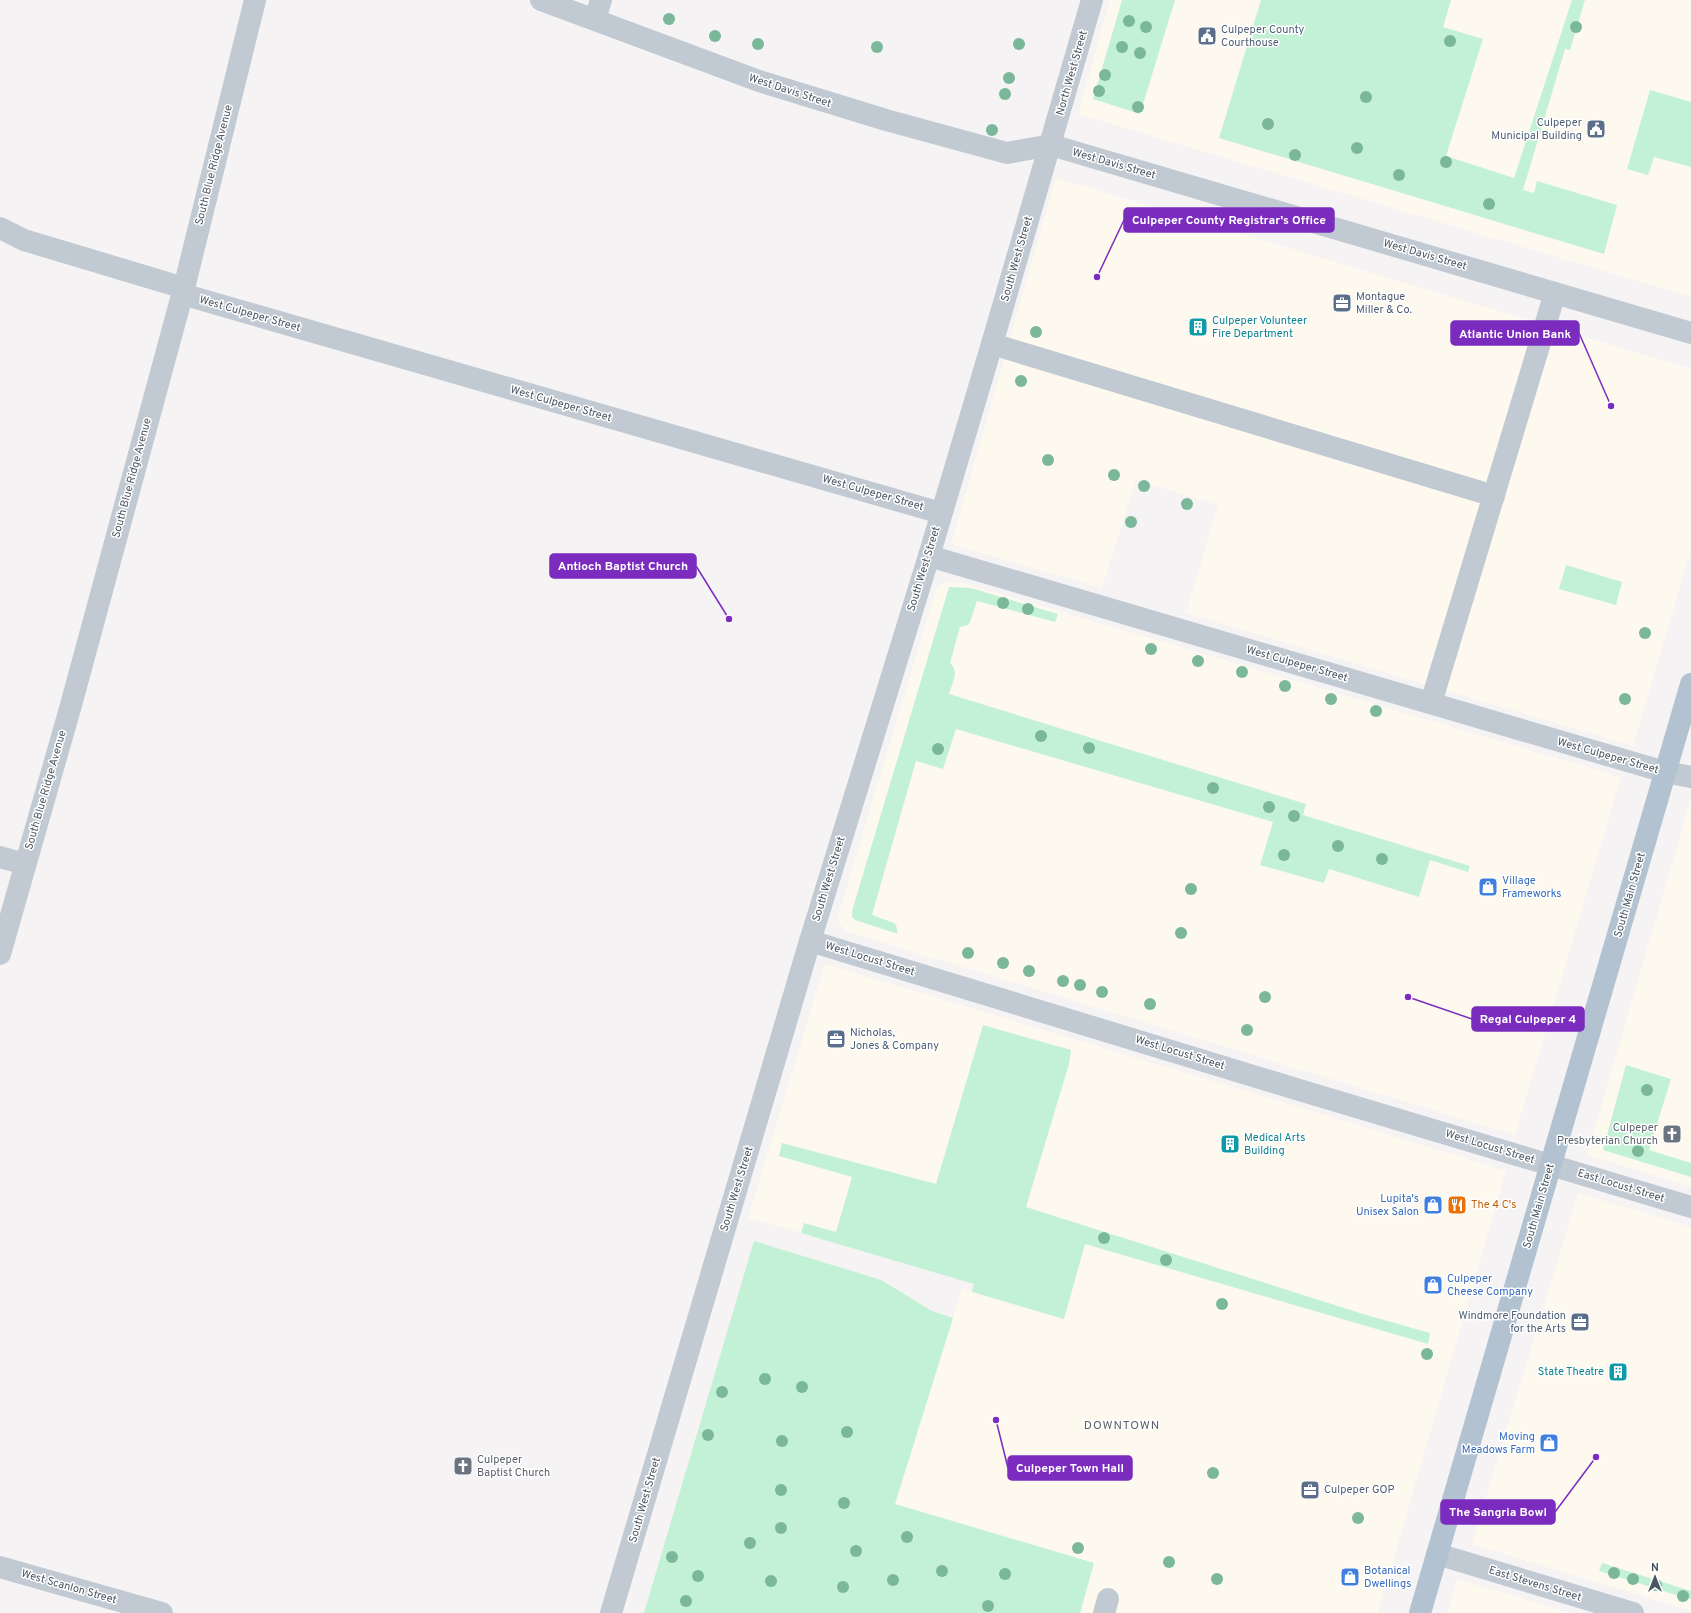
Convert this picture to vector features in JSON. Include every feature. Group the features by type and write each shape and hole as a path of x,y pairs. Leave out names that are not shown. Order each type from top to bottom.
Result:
{"main road":[{"name":"South Main Street","path":"1420,1613 1691,684"}],"street":[{"name":"South Blue Ridge Avenue","path":"0,954 71,705 183,291 255,0"},
{"name":"West Davis Street","path":"541,0 598,10 759,81 886,120 1007,153 1051,146 1691,333"},
{"name":"North West Street","path":"1051,146 1092,0"},
{"name":"South West Street","path":"611,1613 810,941 929,556 1051,146"},
{"name":"West Culpeper Street","path":"0,228 24,240 183,291 941,513"},
{"path":"1430,704 1555,293"},
{"path":"992,344 1494,496"},
{"name":"West Culpeper Street","path":"929,556 1430,704 1665,772 1691,777"},
{"path":"0,858 25,864"},
{"name":"West Locust Street","path":"810,941 1550,1165"},
{"name":"East Locust Street","path":"1550,1165 1691,1207"},
{"name":"East Stevens Street","path":"1437,1554 1633,1613"},
{"name":"West Scanlon Street","path":"0,1567 162,1613"}],"shaded area":[{"path":"1110,0 1691,0 1691,297 1078,114"},
{"path":"1056,178 1691,369 1691,550 1633,746 1186,613 1218,505 1136,480 1102,588 951,544"},
{"path":"950,582 963,583 1621,777 1515,1135 848,932 839,924 839,913 936,589 940,585"},
{"path":"1691,798 1691,1187 1587,1155"},
{"path":"825,964 1506,1171 1378,1613 1080,1613 1094,1563 895,1504 962,1288 1064,1319 1085,1244 846,1245 748,1218"},
{"path":"1578,1193 1691,1227 1691,1611 1472,1544"},
{"path":"1457,1579 1570,1613 1448,1613"}],"green space":[{"path":"1122,0 1175,0 1140,114 1093,99"},
{"path":"1261,0 1451,0 1443,27 1483,39 1446,156 1514,178 1572,0 1585,0 1570,50 1565,49 1523,190 1534,193 1537,181 1617,205 1604,254 1219,138"},
{"path":"1650,90 1691,102 1691,167 1654,157 1648,175 1627,169"},
{"path":"1566,565 1622,582 1616,605 1559,589"},
{"path":"949,587 971,588 1058,614 1055,622 977,601 970,622 968,625 960,627 950,663 953,666 955,674 949,694 1306,804 1303,815 1470,866 1468,872 1430,860 1419,897 1329,869 1324,883 1260,865 1273,822 956,729 943,769 916,761 872,915 894,923 898,934 855,920 852,917 852,911"},
{"path":"983,1025 1071,1050 1069,1064 1026,1207 1363,1314 1430,1333 1428,1344 1085,1244 1064,1319 972,1292 974,1284 801,1233 804,1223 836,1232 852,1177 779,1156 782,1143 936,1184"},
{"path":"1626,1065 1671,1079 1649,1150 1691,1163 1691,1177 1603,1150"},
{"path":"754,1241 881,1280 932,1311 953,1318 895,1504 1094,1563 1080,1613 644,1613"},
{"path":"1602,1563 1691,1591 1691,1598 1689,1599 1599,1571"}],"place":[{"name":"Culpeper County Courthouse","path":"1207,36"},
{"name":"Culpeper Municipal Building","path":"1596,129"},
{"name":"Culpeper County Registrar's Office","path":"1097,277"},
{"name":"Montague Miller & Co.","path":"1342,303"},
{"name":"Culpeper Volunteer Fire Department","path":"1198,327"},
{"name":"Atlantic Union Bank","path":"1611,406"},
{"name":"Antioch Baptist Church","path":"729,619"},
{"name":"Village Frameworks","path":"1488,887"},
{"name":"Regal Culpeper 4","path":"1408,997"},
{"name":"Nicholas, Jones & Company","path":"836,1039"},
{"name":"Culpeper Presbyterian Church","path":"1672,1134"},
{"name":"Medical Arts Building","path":"1230,1144"},
{"name":"Lupita's Unisex Salon","path":"1433,1205"},
{"name":"The 4 C's","path":"1457,1205"},
{"name":"Culpeper Cheese Company","path":"1433,1285"},
{"name":"Windmore Foundation for the Arts","path":"1580,1322"},
{"name":"State Theatre","path":"1618,1372"},
{"name":"Culpeper Town Hall","path":"996,1420"},
{"name":"Moving Meadows Farm","path":"1549,1443"},
{"name":"The Sangria Bowl","path":"1596,1457"},
{"name":"Culpeper Baptist Church","path":"463,1466"},
{"name":"Culpeper GOP","path":"1310,1490"},
{"name":"Botanical Dwellings","path":"1350,1577"}],"district":[{"name":"DOWNTOWN","path":"1122,1426"}]}
